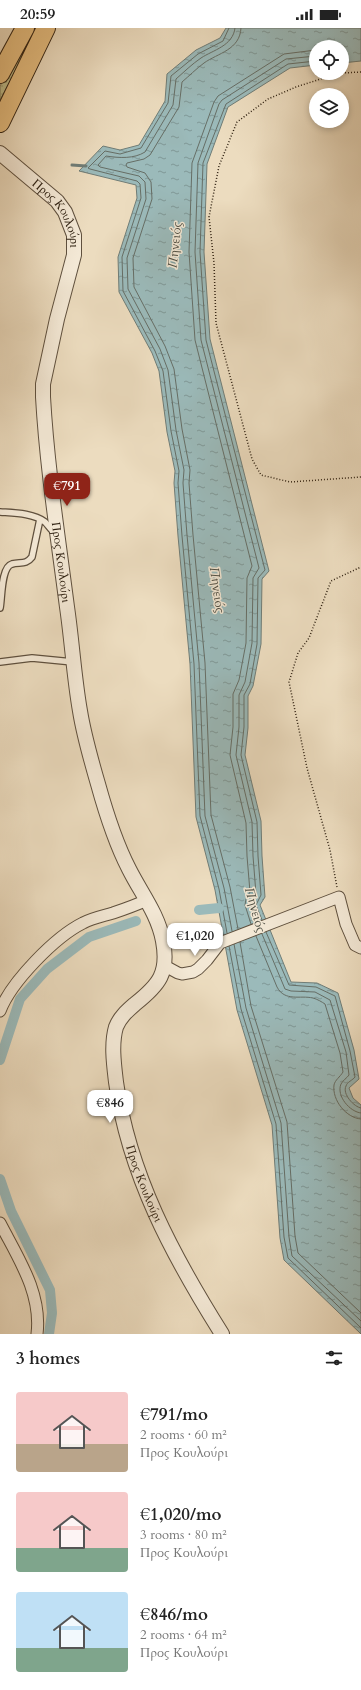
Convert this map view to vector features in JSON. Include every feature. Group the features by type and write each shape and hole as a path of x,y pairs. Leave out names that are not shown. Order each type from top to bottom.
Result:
{"main road":[{"path":"0,74 7,54 25,28"},
{"path":"0,123 43,35"}],"street":[{"path":"43,35 54,28"},
{"name":"Προς Κουλούρι","path":"0,153 56,201 65,212 74,236 74,255 57,319 43,384 44,418 57,534 81,717 92,764 108,820 128,867 147,900 160,927 164,949 165,966 161,978 154,988 127,1010 118,1022 116,1029 114,1050 115,1072 120,1108 134,1162 157,1219 187,1277 222,1334"},
{"path":"165,966 182,974 193,972 207,960 220,943 338,897 346,924 355,945 361,948"},
{"path":"0,1012 3,1004 20,978 42,955 68,933 84,922 127,909 147,900"},
{"path":"0,1223 27,1275 36,1299 38,1322 37,1334"}],"lane":[{"path":"0,512 26,515 40,519 57,534"},
{"path":"0,608 3,578 8,566 12,564 23,564 29,561 32,557 40,519"},
{"path":"0,662 32,658 74,662"}],"path":[{"path":"349,72 361,72"},
{"path":"318,80 268,99 237,122 219,166 209,217 214,264 216,323 252,459 261,475 290,482 361,477"},
{"path":"338,897 330,850 307,768 289,682 298,653 309,638 331,581 361,567"}],"shaded area":[{"path":"32,28 39,28 0,100 0,86"}],"water":[{"name":"Πηνειός","path":"226,28 361,28 361,61 349,62 349,40 309,40 309,66 290,68 228,107 207,164 204,252 210,339 269,571 262,579 261,644 253,686 248,696 248,728 245,755 261,821 265,897 260,905 291,982 317,983 338,993 354,1050 359,1079 349,1088 353,1098 361,1105 361,1334 284,1260 280,1238 272,1125 237,1010 215,890 196,817 190,664 178,536 174,483 175,471 167,432 159,371 152,353 119,292 118,257 137,198 136,185 79,171 103,146 120,150 139,145 165,101 167,74 196,50 220,38"}],"waterway":[{"path":"72,165 86,166"},
{"path":"199,910 219,908"},
{"path":"0,1060 20,999 47,969 89,937 136,921"},
{"path":"0,1179 11,1211 50,1290 52,1313 49,1334"}]}
